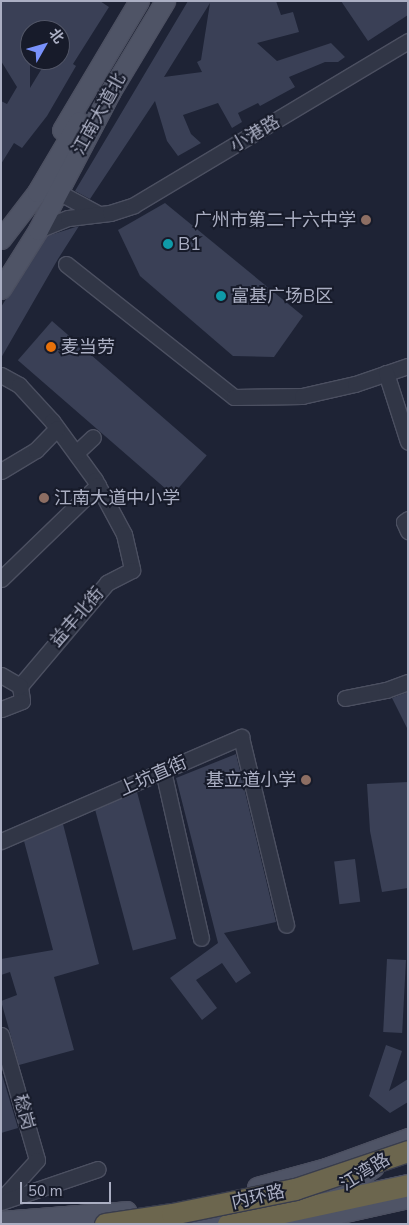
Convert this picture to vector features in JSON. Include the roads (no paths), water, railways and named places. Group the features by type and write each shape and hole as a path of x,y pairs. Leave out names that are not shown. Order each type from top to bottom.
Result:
{"highway":[{"name":"内环路","path":"104,1224 172,1214 294,1189 408,1151"},
{"path":"294,1189 408,1164"},
{"name":"内环路","path":"228,1224 408,1185"}],"main road":[{"path":"1,239 8,220 139,1"},
{"name":"江南大道北","path":"8,220 152,1"},
{"name":"江南大道北","path":"1,289 38,230 83,140 165,1"},
{"path":"58,192 85,158 180,1"},
{"path":"8,220 38,230"},
{"path":"1,1221 111,1213 210,1198 309,1173 408,1138"},
{"name":"江湾路","path":"173,1224 338,1191 408,1145"},
{"path":"338,1191 408,1174"},
{"name":"江湾路","path":"291,1224 346,1218 408,1198"}],"street":[{"name":"小港路","path":"38,230 68,218 134,205 408,41"},
{"path":"58,192 97,213"},
{"path":"66,264 234,397 302,396 408,366"},
{"path":"386,373 408,442"},
{"name":"益丰北街","path":"1,375 20,385 57,428 98,485 124,534 132,570 107,584 21,693"},
{"path":"1,472 36,450 57,428"},
{"path":"76,453 93,437"},
{"path":"1,579 98,485"},
{"path":"408,520 404,522 408,531"},
{"path":"1,674 21,693 1,709"},
{"path":"345,698 386,690 408,682"},
{"name":"上坑直街","path":"1,841 241,737 286,925"},
{"path":"163,771 200,938"},
{"name":"稔岗","path":"1,1035 38,1160 1,1201"},
{"path":"1,1201 98,1169"}],"place":[{"name":"广州市第二十六中学","path":"366,220"},
{"name":"B1","path":"168,244"},
{"name":"富基广场B区","path":"221,296"},
{"name":"麦当劳","path":"51,347"},
{"name":"江南大道中小学","path":"44,498"},
{"name":"基立道小学","path":"306,780"}]}
